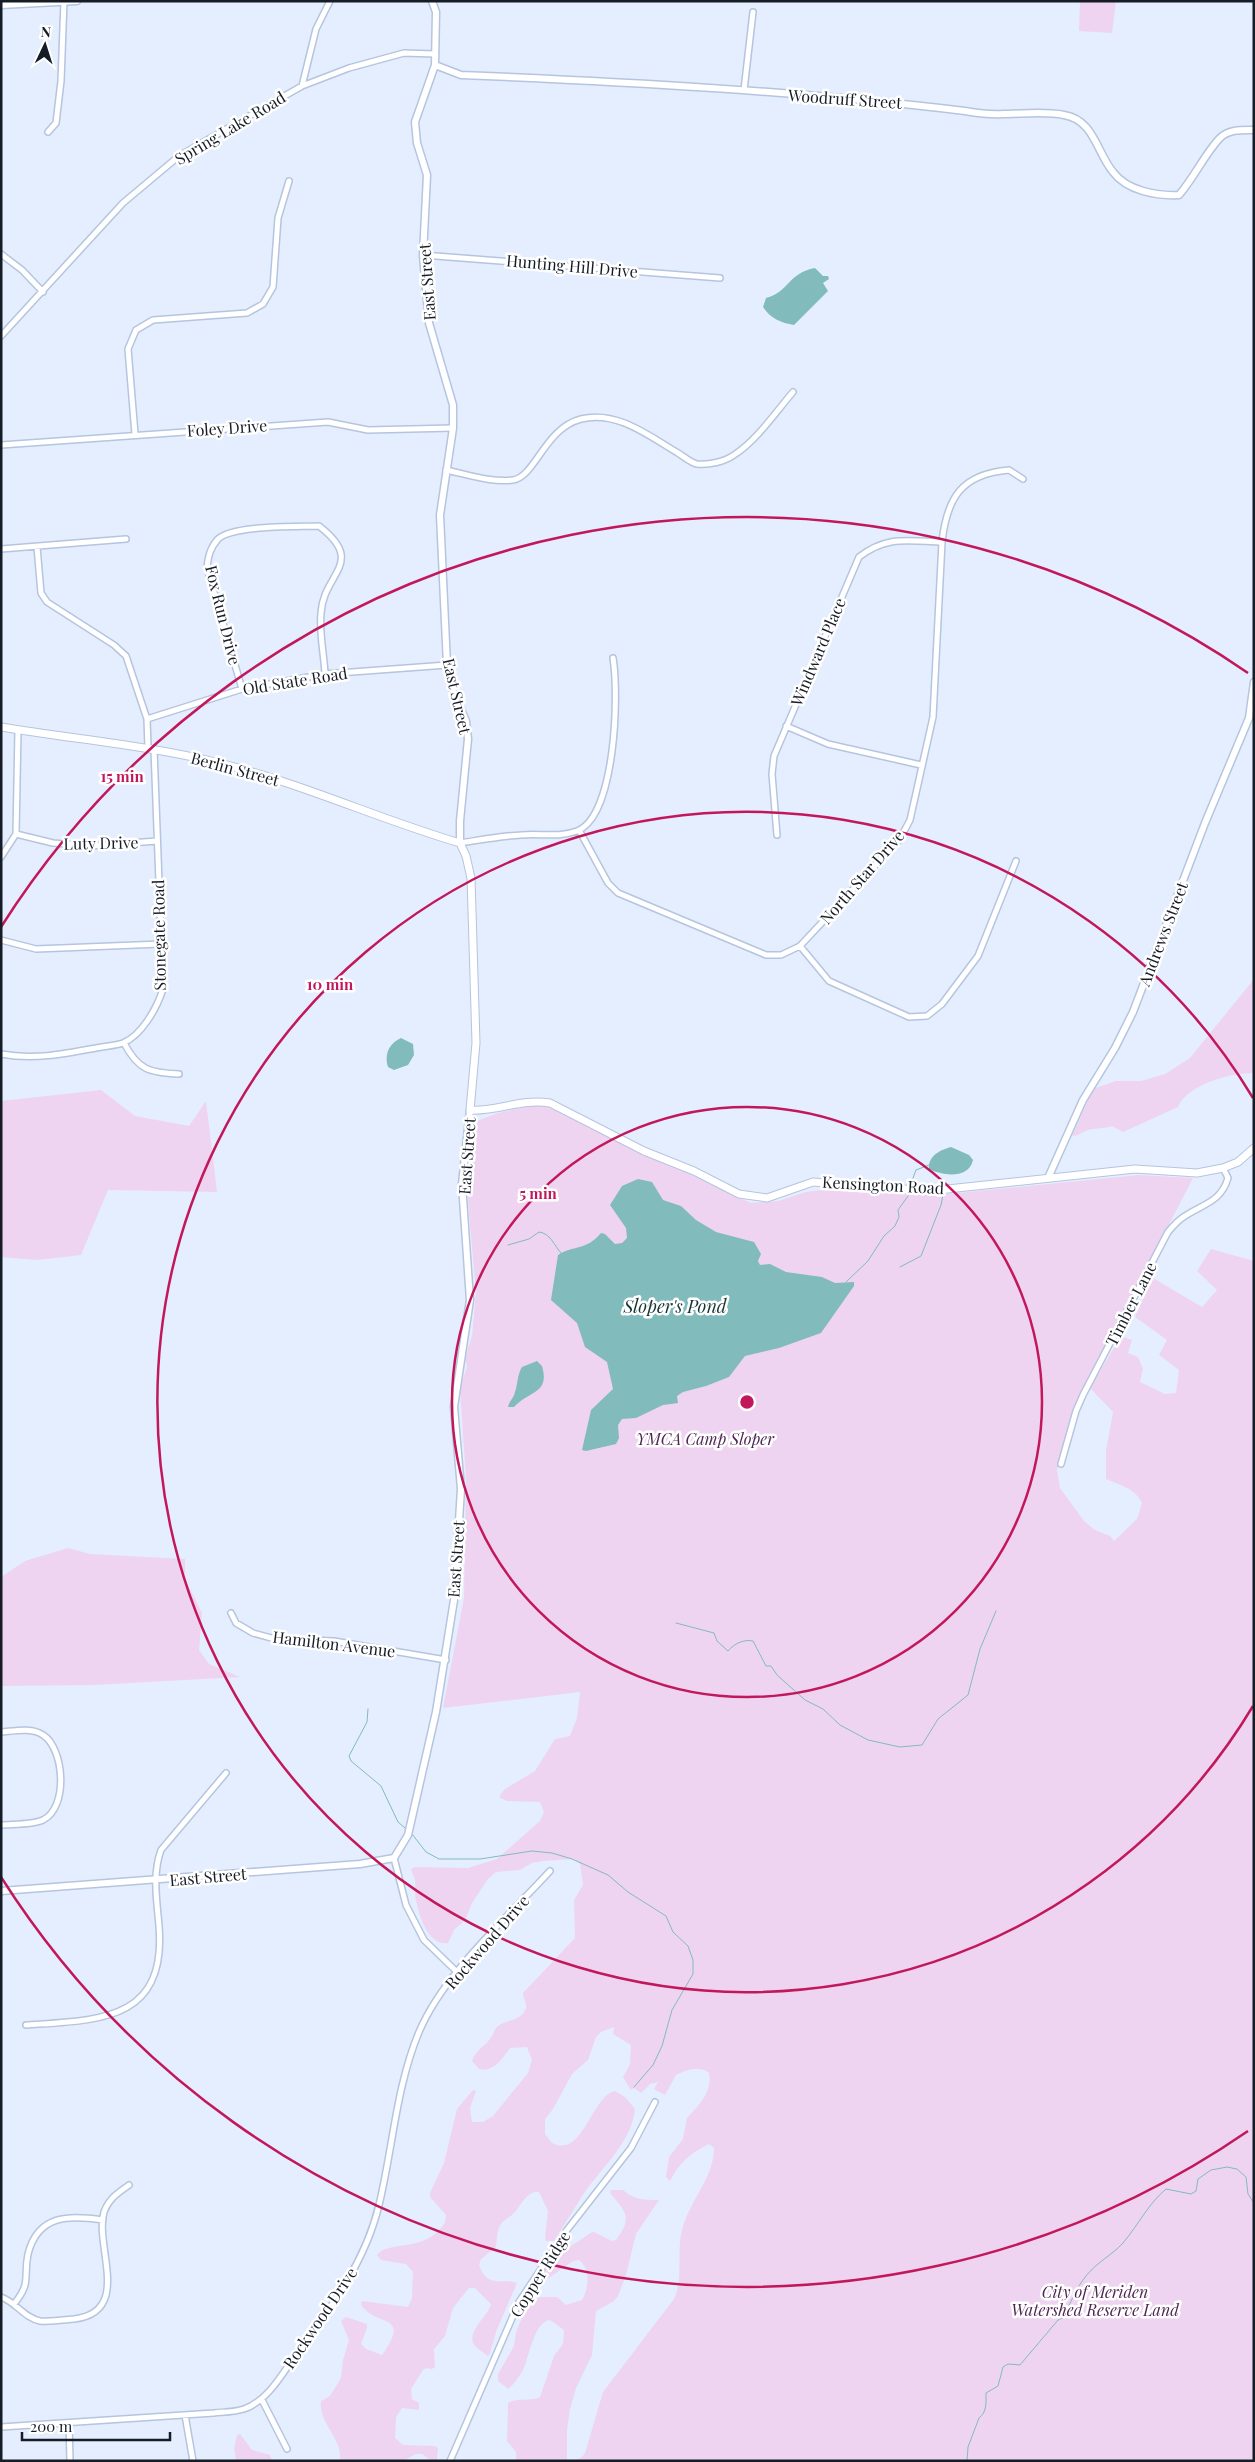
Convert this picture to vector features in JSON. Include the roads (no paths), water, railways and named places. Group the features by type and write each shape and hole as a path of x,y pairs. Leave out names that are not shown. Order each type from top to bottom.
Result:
{"main road":[{"name":"Berlin Street","path":"1,727 151,748 216,762 295,786 460,843"},
{"name":"East Street","path":"460,843 466,856 471,878 476,1043 470,1110"},
{"name":"Kensington Road","path":"470,1110 483,1111 534,1101 550,1104 644,1151 694,1171 739,1194 767,1198 813,1182 929,1191 1135,1169 1198,1173 1223,1168 1238,1162 1254,1148"}],"street":[{"path":"48,132 56,122 59,98 64,1"},
{"path":"1,5 78,1"},
{"path":"302,86 316,29 330,1"},
{"path":"432,1 436,12 435,65"},
{"path":"744,90 753,12"},
{"name":"Spring Lake Road","path":"1,336 123,203 179,156 302,86 349,68 404,53 434,54"},
{"name":"Woodruff Street","path":"435,65 461,75 744,90 802,96 892,101 1000,115 1042,113 1070,116 1077,118 1089,128 1114,174 1130,186 1160,195 1179,195 1221,137 1237,130 1254,130"},
{"name":"East Street","path":"435,65 415,122 417,143 427,175 424,255 429,323 453,405 452,428 440,514 447,665 453,691 466,721 467,730 460,843"},
{"path":"134,434 128,348 136,330 153,320 247,313 263,304 274,288 278,218 289,181"},
{"path":"1,254 22,270 43,292"},
{"name":"Hunting Hill Drive","path":"424,255 720,278"},
{"path":"446,470 504,481 515,480 525,476 545,445 559,430 580,419 605,417 629,424 696,464 717,463 733,456 753,439 794,392"},
{"name":"Foley Drive","path":"1,445 134,434 328,422 368,430 452,428"},
{"name":"North Star Drive","path":"579,830 608,883 618,893 766,955 781,955 800,946 900,839 910,820 933,717 942,542 945,516 954,496 970,481 987,474 1010,470 1023,479"},
{"name":"Fox Run Drive","path":"242,688 207,568 208,553 219,538 235,531 319,526 332,536 341,551 341,565 324,597 320,613 325,674"},
{"path":"1,549 126,539"},
{"name":"Windward Place","path":"777,835 772,774 774,756 859,556 873,545 891,540 942,542"},
{"name":"Stonegate Road","path":"37,547 41,593 47,602 114,645 126,656 147,719 151,748 157,842 163,989 157,1008 146,1024 124,1043"},
{"path":"460,843 522,834 556,836 579,830 591,820 601,806 614,727 613,658"},
{"name":"Old State Road","path":"147,719 242,688 325,674 447,665"},
{"name":"Andrews Street","path":"1048,1178 1083,1100 1115,1048 1133,1012 1206,822 1249,718 1254,682"},
{"path":"786,726 828,744 921,765"},
{"path":"1,857 16,834 18,730"},
{"name":"Luty Drive","path":"16,834 54,843 90,846 157,842"},
{"path":"800,946 829,981 909,1017 927,1016 942,1004 978,956 1016,861"},
{"path":"1,940 36,949 161,944"},
{"path":"1,1054 19,1057 51,1056 124,1043 132,1059 153,1073 179,1074"},
{"name":"East Street","path":"1,1892 360,1864 394,1858 408,1835 446,1660 454,1600 461,1489 454,1407 470,1300 462,1184 470,1110"},
{"name":"Timber Lane","path":"1060,1464 1076,1411 1083,1395 1168,1232 1180,1219 1218,1197 1228,1178 1223,1168"},
{"name":"Hamilton Avenue","path":"231,1613 236,1623 254,1633 275,1639 334,1641 446,1660"},
{"path":"1,1732 34,1731 50,1741 55,1750 61,1793 56,1809 43,1820 1,1825"},
{"path":"26,2025 94,2020 116,2014 136,2002 151,1983 159,1960 160,1939 156,1864 160,1850 226,1773"},
{"path":"394,1858 406,1905 424,1940 457,1972"},
{"name":"Rockwood Drive","path":"1,2428 243,2410 262,2400 330,2308 360,2259 379,2206 404,2072 419,2031 436,2000 457,1972 550,1871"},
{"name":"Copper Ridge","path":"450,2461 519,2302 567,2230 630,2148 655,2102"},
{"path":"1,2297 14,2304 30,2317 40,2320 81,2318 96,2310 104,2301 108,2284 103,2220 112,2198 129,2184"},
{"path":"14,2304 26,2288 28,2255 32,2242 44,2226 55,2219 66,2217 103,2220"},
{"path":"262,2400 287,2448"},
{"path":"185,2415 193,2461"},
{"path":"69,2423 70,2461"}],"water":[{"path":"815,268 823,276 828,276 829,279 823,283 828,291 794,325 776,319 766,311 763,307 766,298 780,291 799,274"},
{"path":"401,1038 413,1044 414,1055 408,1065 394,1070 388,1067 387,1054 393,1043"},
{"path":"951,1147 969,1155 973,1160 971,1166 961,1173 955,1174 941,1173 929,1169 930,1160 933,1157"},
{"name":"Sloper's Pond","path":"638,1179 652,1182 663,1200 681,1206 696,1220 716,1232 754,1242 761,1254 758,1261 760,1265 770,1264 786,1272 822,1277 835,1283 854,1282 854,1286 821,1333 779,1348 745,1356 729,1377 683,1392 677,1396 678,1403 663,1405 636,1418 622,1419 618,1425 619,1438 616,1444 586,1451 582,1450 591,1410 613,1389 607,1362 585,1347 577,1323 551,1300 558,1255 590,1243 601,1233 605,1234 615,1244 622,1243 627,1238 626,1228 610,1205 622,1186"},
{"path":"537,1361 542,1366 544,1375 541,1387 514,1407 508,1407 522,1367"}],"waterway":[{"path":"910,1186 916,1170 929,1165"},
{"path":"900,1267 921,1256 941,1205 943,1195"},
{"path":"846,1282 868,1261 884,1236 895,1226 899,1217 898,1210 908,1196"},
{"path":"508,1245 529,1239 539,1232 549,1237 561,1253"},
{"path":"676,1623 714,1633 717,1641 728,1651 739,1643 753,1641 766,1666 771,1666 777,1675 805,1700 823,1709 840,1725 868,1740 900,1747 922,1745 938,1719 968,1695 980,1649 996,1611"},
{"path":"368,1709 367,1722 349,1756 351,1761 381,1786 398,1822 405,1828"},
{"path":"412,1834 426,1852 439,1859 480,1859 532,1851 552,1853 572,1859 608,1875 628,1892 666,1916 673,1932 688,1946 693,1960 693,1974 672,2010 662,2046 653,2065 634,2087"},
{"path":"967,2461 968,2447 979,2418 985,2410 986,2393 998,2386 1003,2367 1008,2364 1020,2365 1058,2320 1064,2317 1082,2281 1094,2267 1123,2243 1154,2201 1166,2189 1191,2194 1196,2191 1198,2179 1211,2170 1227,2167 1237,2169 1246,2177 1248,2194 1254,2203"}],"park label":[{"name":"YMCA Camp Sloper","path":"705,1439"},
{"name":"City of Meriden Watershed Reserve Land","path":"1095,2301"}]}
